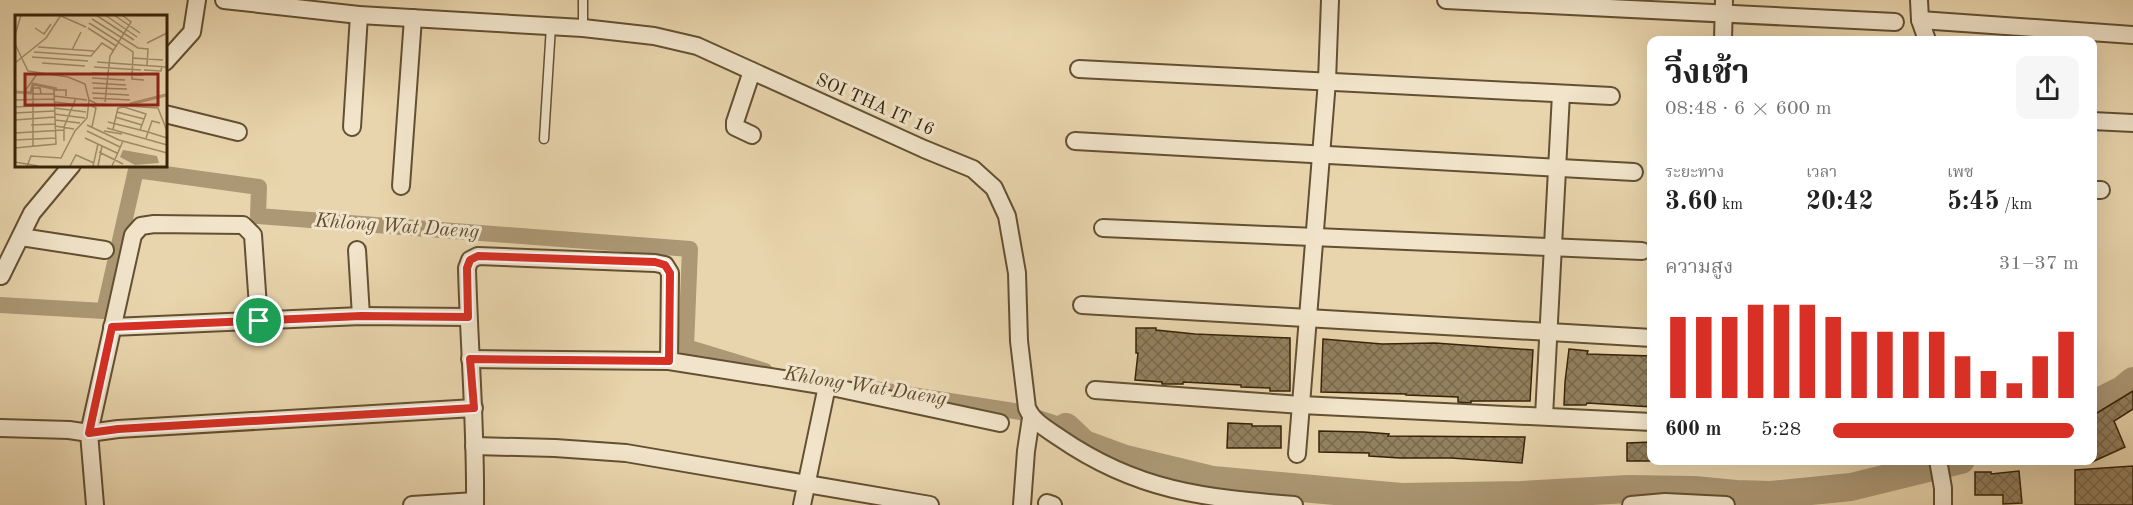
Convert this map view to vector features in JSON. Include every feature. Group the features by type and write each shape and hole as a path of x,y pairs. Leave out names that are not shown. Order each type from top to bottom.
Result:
{"street":[{"path":"166,61 192,32 197,0"},
{"name":"SOI THA IT 16","path":"224,0 359,15 583,28 654,36 697,46 924,149 973,168 994,188 1007,216 1015,261 1019,341 1027,408 1031,418"},
{"path":"1297,454 1327,81 1330,0"},
{"path":"1446,0 1724,7 1895,22"},
{"path":"1919,0 1920,20 1926,36"},
{"path":"1723,36 1724,7"},
{"path":"351,127 359,15"},
{"path":"401,186 413,18"},
{"path":"1920,20 2133,35"},
{"path":"1079,69 1611,96"},
{"path":"752,135 735,127 735,122 753,71"},
{"path":"1545,416 1561,94"},
{"path":"166,114 238,132"},
{"path":"2097,121 2133,123"},
{"path":"1075,141 1634,172"},
{"path":"2,276 32,213 71,166"},
{"path":"95,505 89,433 134,235 141,226 154,224 243,225 253,235 259,321"},
{"path":"1103,228 1642,251"},
{"path":"21,237 105,250"},
{"path":"357,250 361,316"},
{"path":"411,505 475,503 474,408 468,317 467,268 470,260 478,256 655,262 665,265 670,273 669,361"},
{"path":"1082,305 1308,320 1647,338"},
{"path":"112,327 361,316 468,317"},
{"path":"470,359 669,361 827,386 1000,423"},
{"path":"802,505 827,386"},
{"path":"1095,390 1301,405 1647,422"},
{"path":"0,429 69,430 89,433 118,429 474,408"},
{"path":"1022,505 1031,418 1079,451 1116,471 1157,486 1208,497 1294,505"},
{"path":"474,446 626,453 930,505"},
{"path":"1939,465 1943,505"},
{"path":"1631,505 1665,502 1726,505"}],"lane":[{"path":"583,0 583,28"},
{"path":"544,139 551,26"}],"building":[{"path":"1136,328 1156,328 1156,330 1195,334 1290,338 1290,391 1270,391 1270,388 1241,387 1241,385 1183,382 1183,384 1162,384 1162,382 1135,380 1138,353 1136,353"},
{"path":"1323,339 1382,344 1435,343 1533,350 1530,401 1471,401 1471,403 1458,402 1458,397 1321,392"},
{"path":"1569,349 1588,351 1587,354 1647,356 1647,407 1587,403 1586,405 1564,405"},
{"path":"2133,391 2133,409 2114,421 2125,447 2097,460 2097,413"},
{"path":"1228,423 1281,426 1281,448 1227,448"},
{"path":"1319,431 1364,432 1389,434 1388,436 1525,437 1522,463 1319,452"},
{"path":"1647,442 1647,461 1627,461 1627,443"},
{"path":"2133,466 2133,505 2075,505 2075,470"},
{"path":"2019,471 2022,503 2003,504 2003,495 1975,495 1975,472 1991,472 1991,474"}],"waterway":[{"name":"Khlong Wat Daeng","path":"0,305 104,311 136,170 259,187 258,216 690,249 686,347 765,371"},
{"name":"Khlong Wat Daeng","path":"2097,402 2122,390 2133,381"},
{"name":"Khlong Wat Daeng","path":"873,389 1020,412 1066,427"},
{"name":"Khlong Wat Daeng","path":"1066,427 1084,444 1122,458 1213,480 1401,497 1521,495 1628,489 1771,495 1851,487 1941,465"}],"route":[{"path":"478,256 655,262 665,265 670,273 669,361 470,359 474,408 118,429 89,433 112,327 259,321 361,316 468,317 467,268 470,260 478,256"}]}
